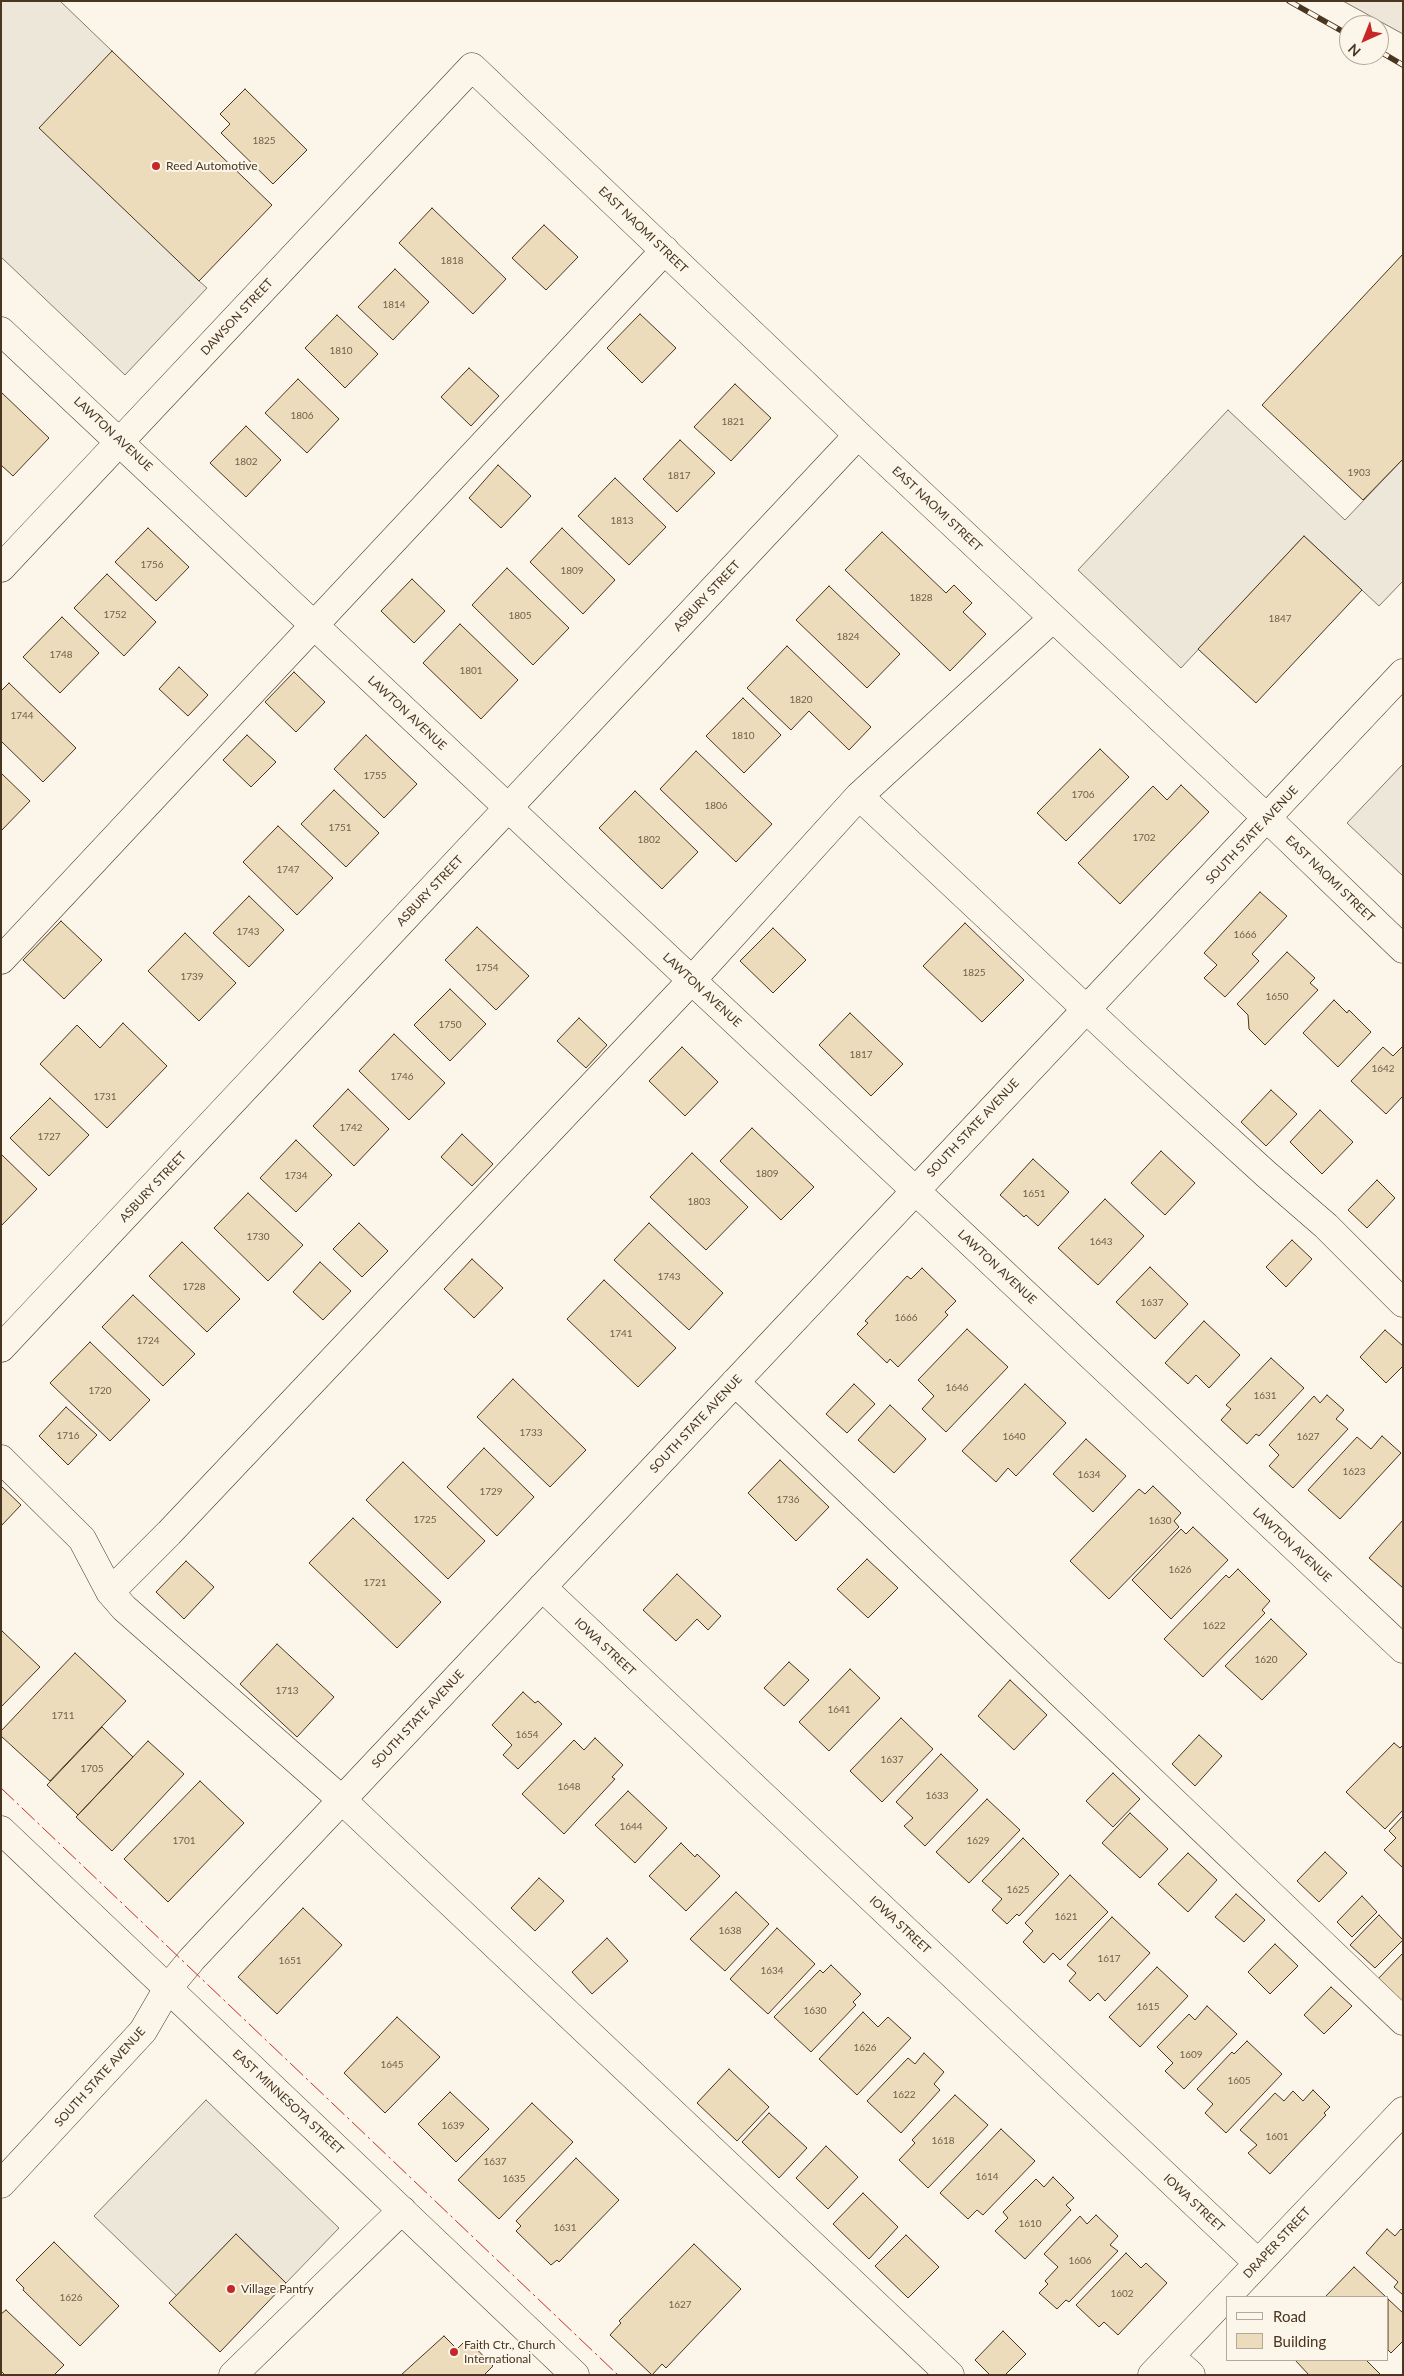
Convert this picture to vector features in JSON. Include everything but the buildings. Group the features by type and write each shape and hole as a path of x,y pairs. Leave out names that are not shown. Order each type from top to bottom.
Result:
{"street":[{"name":"EAST NAOMI STREET","path":"472,67 858,435 1268,819 1403,949"},
{"name":"DAWSON STREET","path":"1,568 472,67"},
{"path":"1,960 665,250"},
{"name":"LAWTON AVENUE","path":"1,330 1403,1650"},
{"name":"ASBURY STREET","path":"1,1348 858,435"},
{"path":"110,1592 169,1533 692,980 859,796 1053,618"},
{"name":"SOUTH STATE AVENUE","path":"1,2184 143,2031 168,1988 192,1959 915,1190 1268,819 1403,673"},
{"path":"859,796 1086,1009 1266,1174 1326,1226 1403,1303"},
{"path":"735,1382 1403,2021"},
{"path":"1,1459 82,1539 110,1592 124,1608 342,1800 950,2375"},
{"name":"IOWA STREET","path":"542,1586 1258,2263"},
{"name":"EAST MINNESOTA STREET","path":"1,1830 576,2375"},
{"name":"DRAPER STREET","path":"1227,2296 1403,2111"},
{"path":"233,2375 402,2210"},
{"name":"DRAPER STREET","path":"1161,2365 1226,2297"},
{"path":"1161,2365 1190,2375"}],"shaded area":[{"path":"1,1 60,1 112,51 199,281 207,288 125,375 1,257"},
{"path":"1343,1 1403,1 1403,34 1389,26 1389,15 1368,15"},
{"path":"1228,410 1345,520 1403,459 1403,581 1379,606 1304,536 1181,668 1078,570"},
{"path":"1403,764 1403,876 1347,823"},
{"path":"206,2100 339,2228 286,2283 236,2234 177,2296 94,2216"}],"railway":[{"path":"1289,1 1339,29"},
{"path":"1389,57 1403,65"}],"power":[{"path":"1,1788 618,2375"}],"place":[{"name":"Reed Automotive","path":"156,166"},
{"name":"Village Pantry","path":"231,2289"},
{"name":"Faith Ctr., Church International","path":"454,2352"}]}
